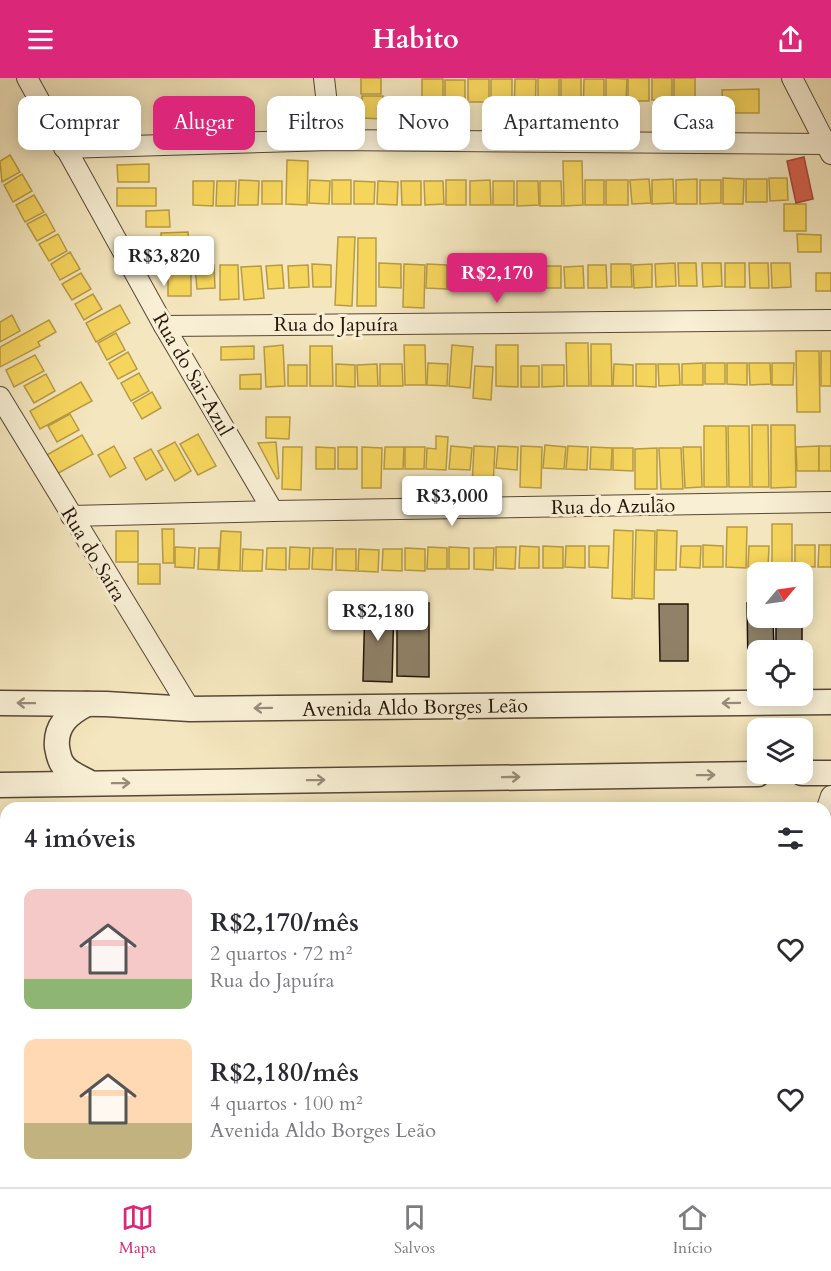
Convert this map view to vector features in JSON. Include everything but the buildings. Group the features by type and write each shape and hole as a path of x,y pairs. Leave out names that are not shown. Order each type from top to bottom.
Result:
{"street":[{"name":"Rua do Sai-Azul","path":"27,78 37,96"},
{"path":"324,78 326,96"},
{"path":"365,141 829,149 792,78"},
{"path":"141,146 267,142"},
{"name":"Rua do Sai-Azul","path":"65,150 164,326 273,511"},
{"name":"Rua do Japuíra","path":"164,326 831,320"},
{"name":"Rua do Saíra","path":"0,397 190,709"},
{"name":"Rua do Azulão","path":"71,516 831,502"},
{"name":"Avenida Aldo Borges Leão","path":"0,703 190,709 831,702"},
{"path":"87,704 71,712 61,724 57,740 58,755 63,766 90,783"},
{"path":"813,773 831,773"},
{"path":"0,785 747,774"}]}
